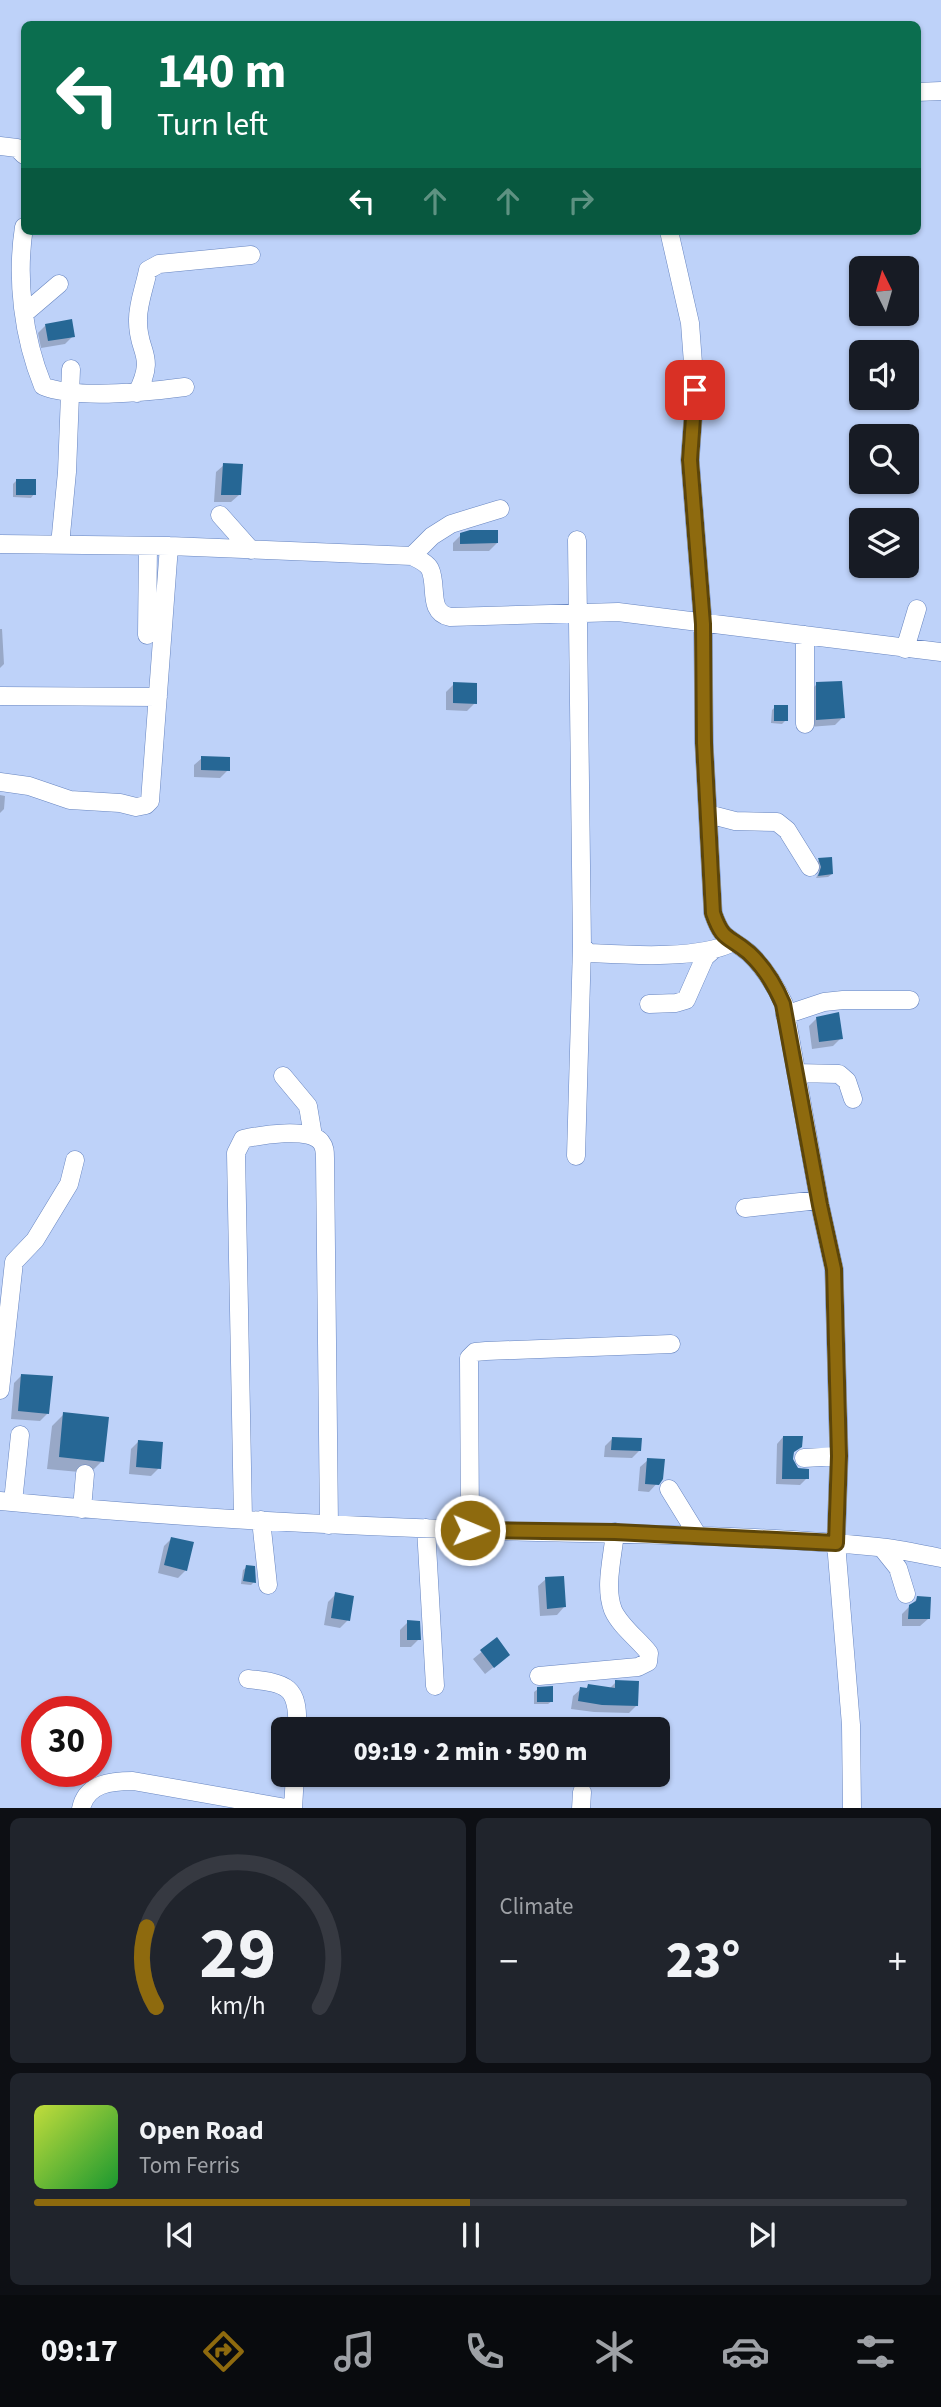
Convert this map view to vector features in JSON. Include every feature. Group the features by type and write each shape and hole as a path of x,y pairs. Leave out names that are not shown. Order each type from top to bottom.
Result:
{"street":[{"path":"921,92 941,91"},
{"path":"0,146 18,148 21,152"},
{"path":"24,235 21,278 25,313 32,359 43,386 56,392 70,393 137,393 184,387"},
{"path":"670,235 690,323 695,390 690,460 703,624 704,743 713,913 720,933 749,954 774,983 783,1004 834,1269 839,1456 836,1543 851,1725 852,1808"},
{"path":"137,393 146,376 148,362 138,319 148,270 159,264 251,255"},
{"path":"25,313 59,284"},
{"path":"60,545 67,472 71,369"},
{"path":"412,556 432,536 451,524 500,509"},
{"path":"220,515 251,550"},
{"path":"576,1156 582,946 577,540"},
{"path":"0,544 148,546 412,556 430,570 436,609 442,615 450,617 618,612 941,652"},
{"path":"147,635 148,546"},
{"path":"0,782 29,786 70,800 120,803 136,807 146,805 150,800 169,547"},
{"path":"905,649 917,609"},
{"path":"805,635 805,724"},
{"path":"0,696 158,697"},
{"path":"708,814 734,821 777,822 787,830 810,867"},
{"path":"582,946 589,953 603,954 686,953 713,950 733,942"},
{"path":"649,1004 686,1000 701,964 713,950"},
{"path":"785,1014 824,1002 910,1000"},
{"path":"796,1073 839,1074 847,1081 853,1099"},
{"path":"283,1076 308,1106 313,1136 324,1146 329,1525"},
{"path":"268,1585 252,1520 236,1153 243,1139 261,1135 313,1136"},
{"path":"0,1390 14,1262 35,1240 69,1184 75,1160"},
{"path":"745,1208 819,1200"},
{"path":"470,1530 469,1358 475,1353 486,1351 671,1344"},
{"path":"20,1435 7,1502 329,1525 615,1532 836,1543 941,1558"},
{"path":"804,1458 839,1456"},
{"path":"82,1509 85,1474"},
{"path":"669,1489 698,1536"},
{"path":"426,1528 435,1686"},
{"path":"539,1676 638,1667 648,1662 649,1653 612,1608 610,1570 615,1532"},
{"path":"882,1548 898,1568 906,1594"},
{"path":"248,1679 283,1684 291,1691 297,1717"},
{"path":"81,1808 88,1794 97,1786 108,1782 133,1781 292,1808 294,1787"}],"building":[{"path":"72,319 75,337 48,341 45,324"},
{"path":"223,463 243,464 241,495 221,495"},
{"path":"16,479 36,479 36,495 16,495"},
{"path":"470,530 498,530 498,543 460,544 460,533"},
{"path":"842,681 845,718 816,720 816,682"},
{"path":"453,682 477,683 477,704 453,703"},
{"path":"774,705 788,705 788,721 774,721"},
{"path":"201,756 230,757 230,771 201,770"},
{"path":"832,857 833,874 818,876 821,867 818,858"},
{"path":"839,1012 843,1039 819,1042 816,1017"},
{"path":"21,1374 53,1376 49,1414 18,1411"},
{"path":"63,1412 109,1417 104,1462 59,1457"},
{"path":"783,1436 803,1436 802,1447 794,1452 793,1459 798,1468 809,1469 809,1479 782,1479"},
{"path":"612,1437 642,1438 641,1451 611,1450"},
{"path":"138,1440 163,1442 161,1469 136,1467"},
{"path":"647,1458 665,1459 663,1479 659,1485 645,1484"},
{"path":"171,1537 194,1542 187,1571 164,1565"},
{"path":"246,1565 255,1566 256,1583 243,1581"},
{"path":"564,1576 566,1607 547,1609 545,1577"},
{"path":"335,1592 354,1596 350,1621 331,1618"},
{"path":"917,1596 931,1597 930,1619 908,1619 909,1605 916,1601"},
{"path":"407,1620 420,1621 421,1640 407,1640"},
{"path":"497,1637 510,1655 494,1668 480,1650"},
{"path":"615,1680 639,1681 638,1706 578,1701 580,1687 587,1688 588,1684 615,1688"},
{"path":"553,1686 553,1702 537,1702 537,1687"}],"route":[{"path":"470,1530 615,1532 836,1543 839,1456 834,1269 783,1004 774,983 749,954 720,933 713,913 704,743 703,624 690,460 695,390"}]}
